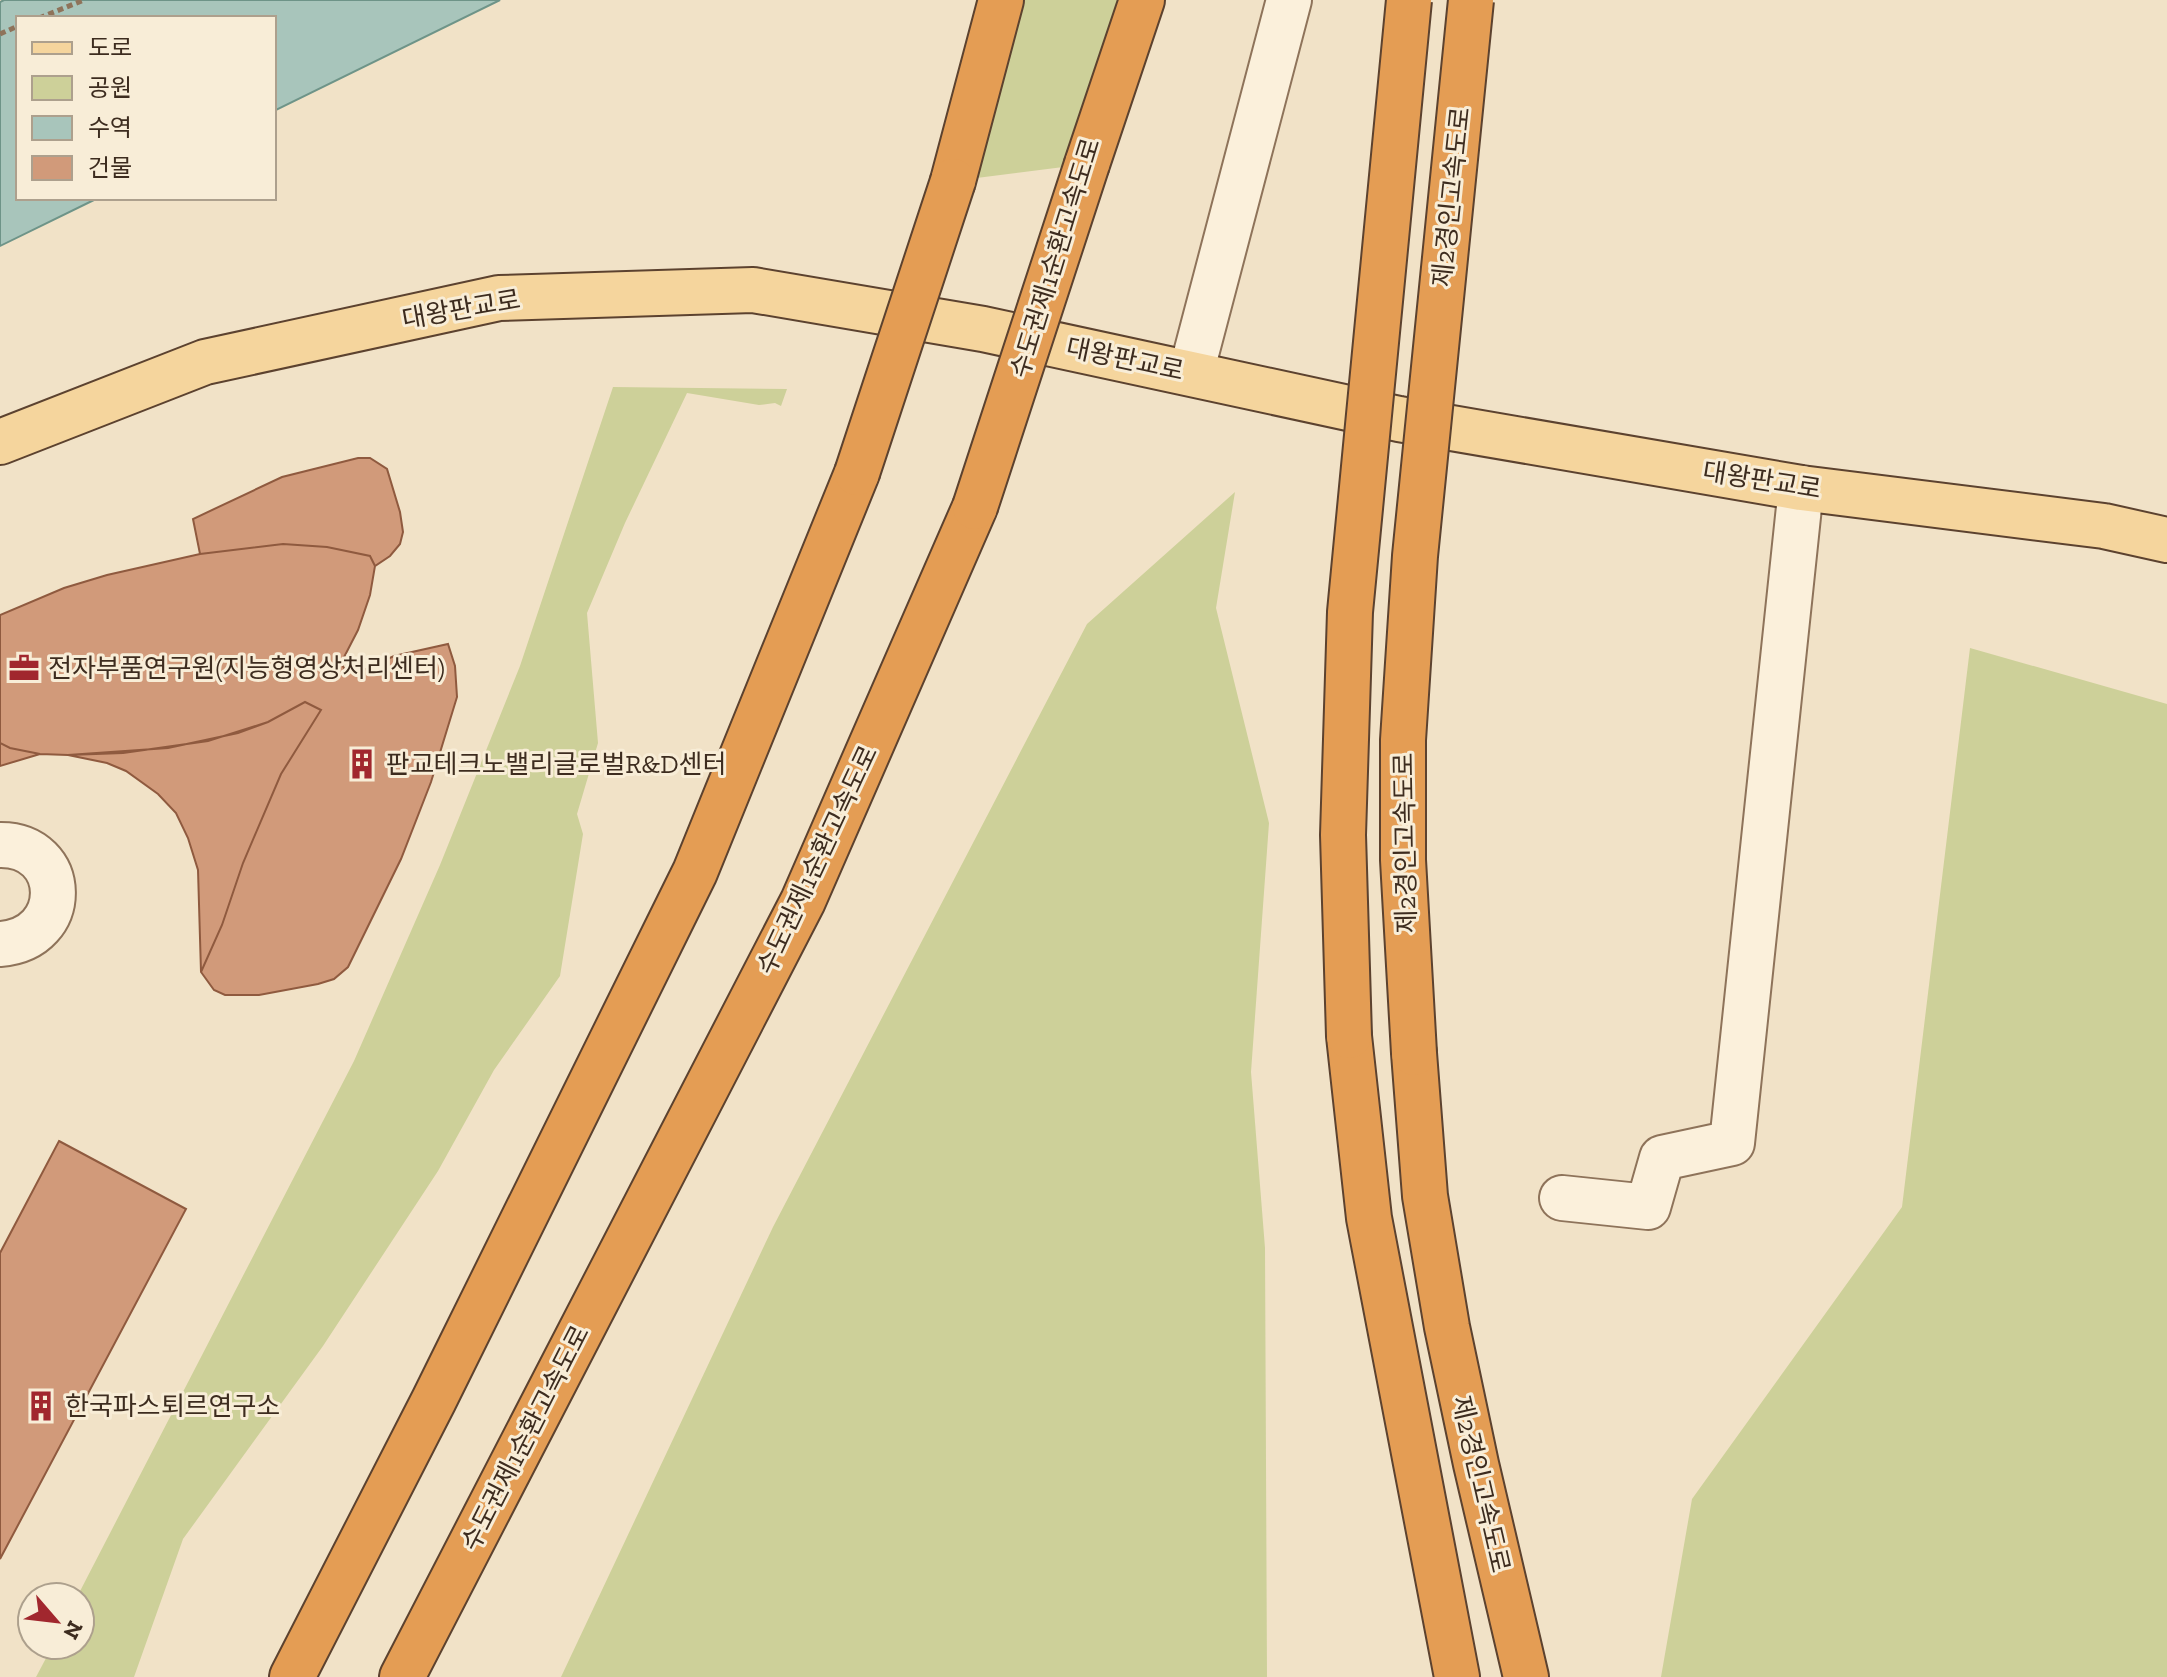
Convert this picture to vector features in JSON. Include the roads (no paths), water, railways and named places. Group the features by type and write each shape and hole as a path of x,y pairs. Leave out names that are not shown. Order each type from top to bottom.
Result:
{"highway":[{"path":"953,181 976,0"},
{"path":"292,1677 441,1386 695,872 857,473 953,181 1001,0"},
{"name":"수도권제1순환고속도로","path":"402,1677 803,901 975,507 1087,164 1126,0"},
{"path":"1087,164 1142,0"},
{"path":"1409,0 1350,612 1343,835 1349,1036 1369,1218 1457,1677"},
{"name":"제2경인고속도로","path":"1471,0 1415,556 1403,740 1403,860 1425,1196 1447,1327 1526,1677"}],"main road":[{"name":"대왕판교로","path":"0,442 205,362 499,298 753,290 983,329 1399,419 1801,488 2104,526 2167,540"}],"street":[{"path":"1191,373 1289,0"},
{"path":"1562,1198 1648,1207 1662,1158 1732,1143 1801,488"},
{"path":"0,845 20,847 35,855 48,872 53,897 43,926 17,942 0,944"}],"water":[{"path":"500,0 276,110 276,16 16,16 16,200 94,200 0,246 0,2"}],"place":[{"name":"전자부품연구원(지능형영상처리센터)","path":"24,668"},
{"name":"판교테크노밸리글로벌R&D센터","path":"362,764"},
{"name":"한국파스퇴르연구소","path":"41,1406"}]}
